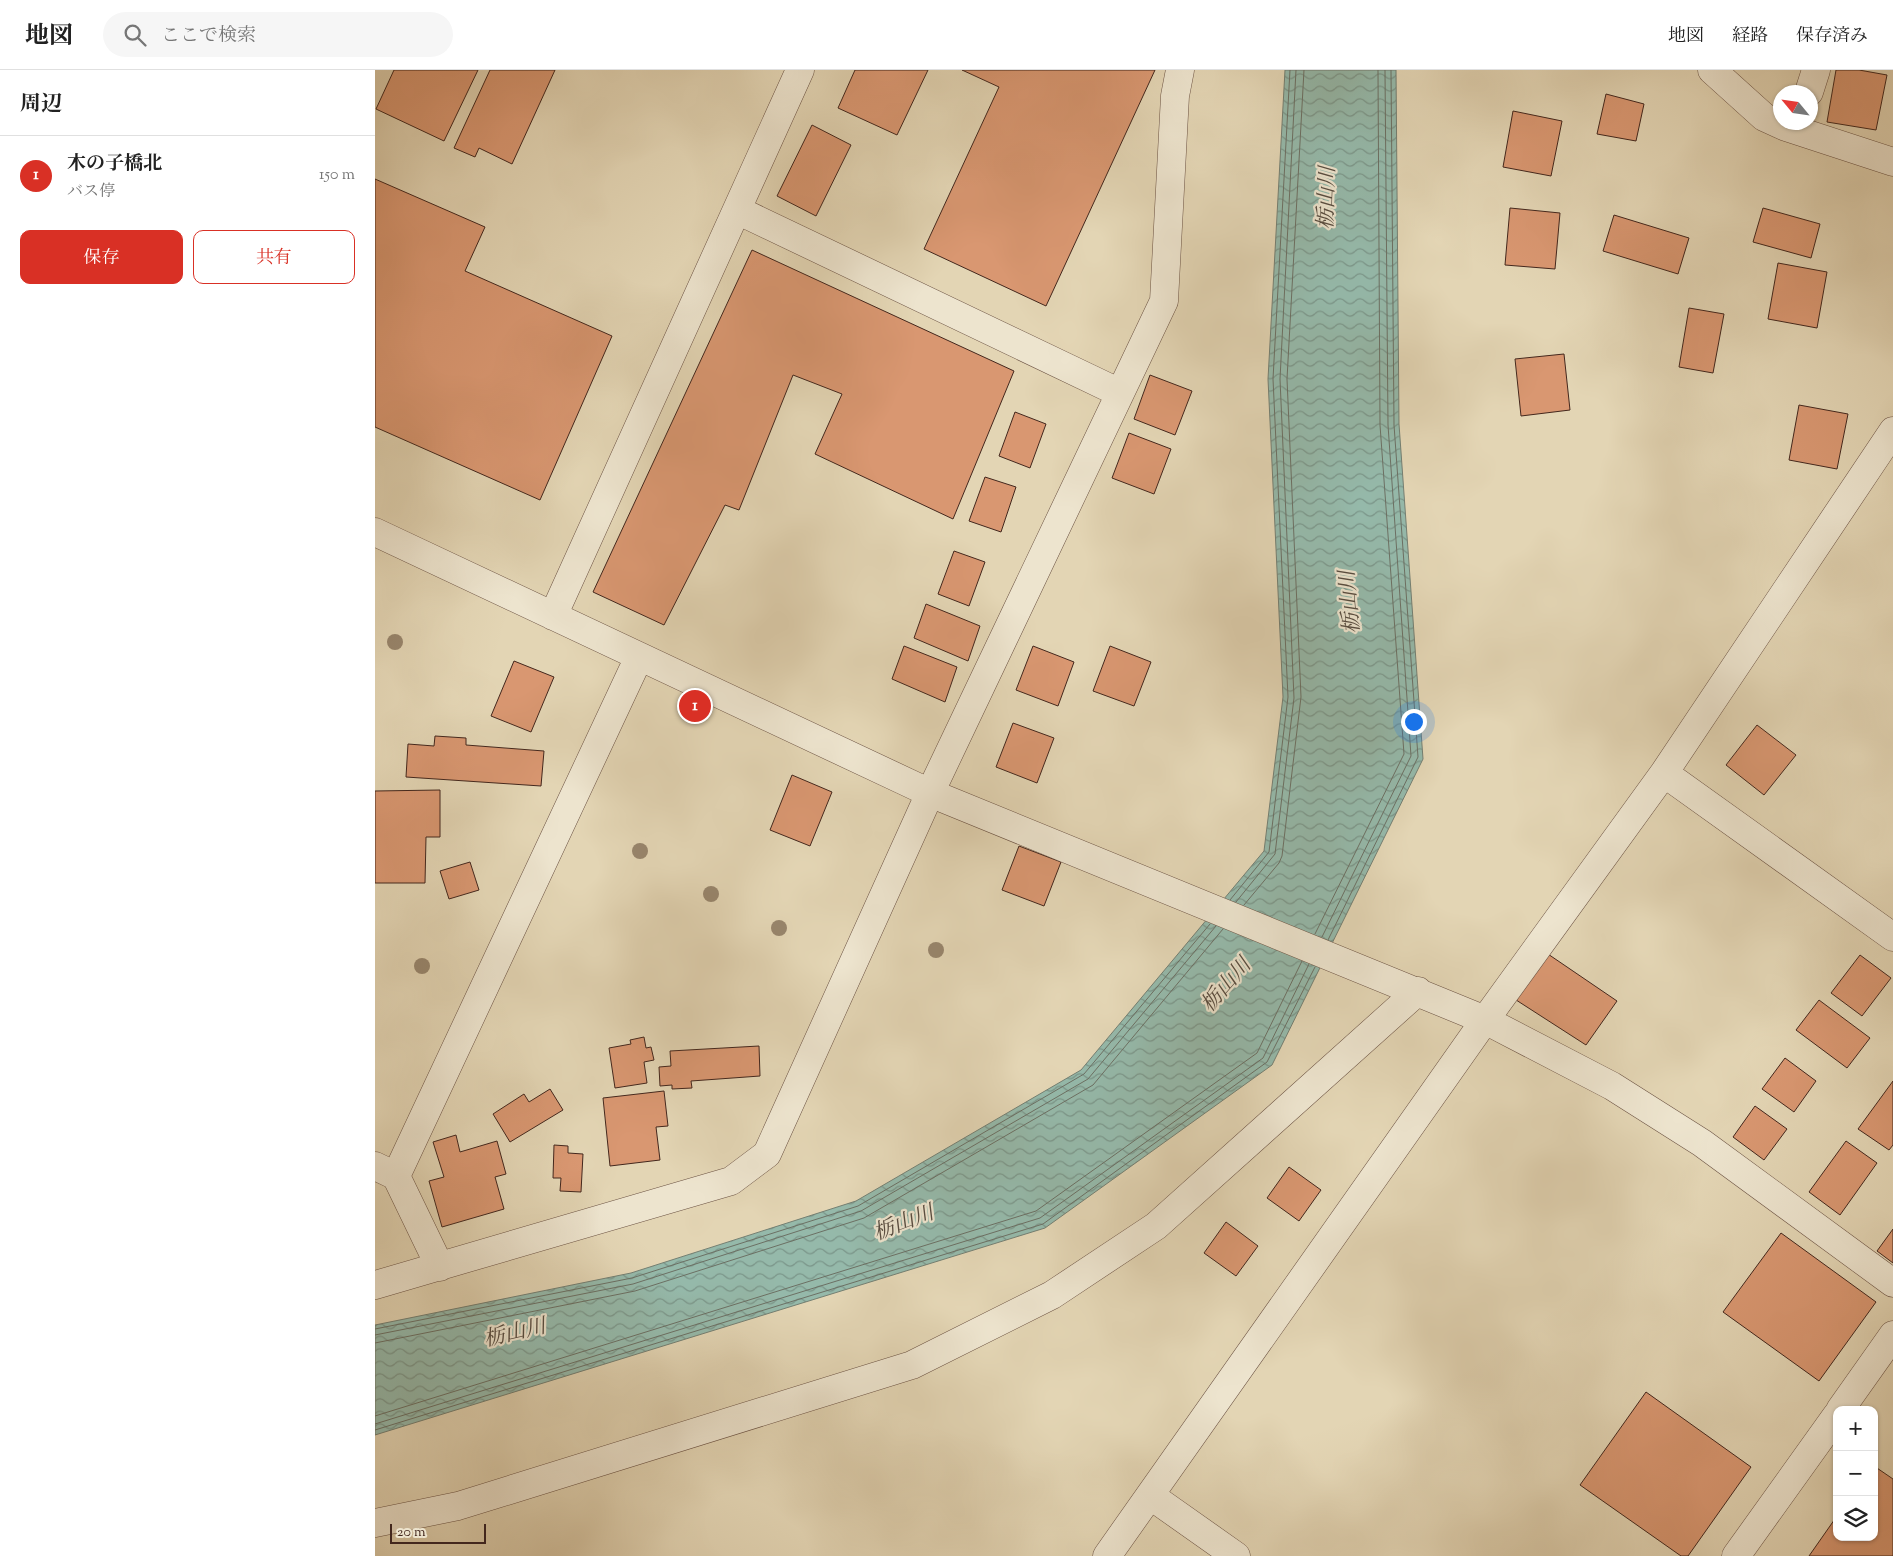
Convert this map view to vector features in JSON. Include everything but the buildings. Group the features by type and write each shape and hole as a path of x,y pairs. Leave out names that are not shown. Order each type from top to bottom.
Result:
{"street":[{"path":"553,616 800,70"},
{"path":"375,1285 731,1181 767,1154 930,793 1163,301 1175,96 1180,70"},
{"path":"1712,70 1764,117 1773,120"},
{"path":"1811,85 1816,70"},
{"path":"1806,130 1893,162"},
{"path":"737,210 1120,393"},
{"path":"1107,1556 1485,1020 1664,772 1893,431"},
{"path":"375,532 930,793 1485,1020 1612,1086 1702,1143 1893,1283"},
{"path":"440,1266 385,1171 639,657"},
{"path":"1664,772 1893,937"},
{"path":"375,1523 458,1506 912,1365 1052,1295 1156,1226 1418,991"},
{"path":"1843,1406 1893,1335"},
{"path":"1736,1556 1833,1420"},
{"path":"1151,1496 1236,1556"}],"water":[{"name":"栃山川","path":"1285,70 1396,70 1399,424 1423,759 1272,1065 1045,1228 375,1435 375,1325 631,1273 856,1201 1081,1070 1264,851 1283,697 1268,379"}],"place":[{"name":"木の子橋北","path":"695,706"}]}
